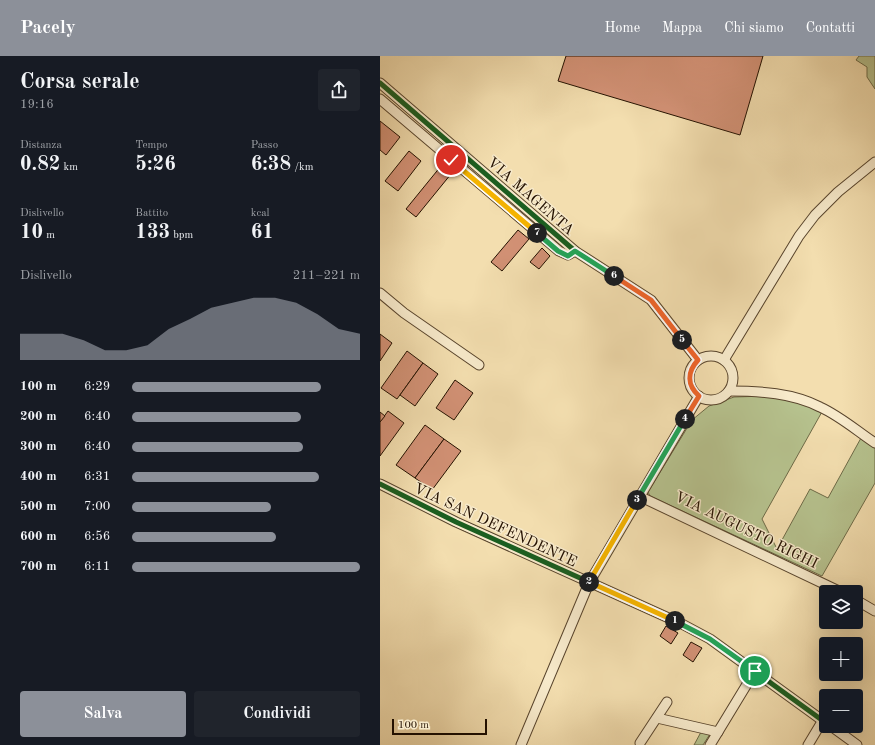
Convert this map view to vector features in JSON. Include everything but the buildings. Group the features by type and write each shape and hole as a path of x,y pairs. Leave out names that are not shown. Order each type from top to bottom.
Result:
{"street":[{"name":"VIA MAGENTA","path":"380,83 575,251 651,300 698,360"},
{"name":"VIA MAGENTA","path":"380,99 558,251 568,256 575,251"},
{"path":"724,360 799,236 815,215 838,192 875,162"},
{"path":"380,293 404,313 479,365"},
{"path":"711,356 724,360 732,371 732,384 729,391 724,396 712,400 699,396 694,391 689,378 693,365 698,360 711,356"},
{"path":"729,391 758,391 802,400 820,406 875,443"},
{"path":"521,745 589,582 699,396"},
{"name":"VIA SAN DEFENDENTE","path":"380,484 456,522 689,628 710,639 819,717"},
{"name":"VIA AUGUSTO RIGHI","path":"639,496 826,585"},
{"path":"863,604 875,611"},
{"path":"710,745 755,671"},
{"path":"640,743 667,702"},
{"path":"657,718 718,732"},
{"path":"808,745 819,728"},
{"path":"841,733 857,745"}],"green space":[{"path":"859,56 875,56 875,89 867,77 867,67 856,60"},
{"path":"767,396 806,403 823,410 762,519 777,549 810,489 828,498 861,438 875,448 875,483 822,576 650,496 648,492 692,420 709,406 734,397"},
{"path":"701,732 710,734 703,745 694,745"}],"cycle path":[{"path":"380,83 575,251 651,300 698,360"},
{"path":"380,484 456,522 682,624 710,639 819,718"}],"route":[{"path":"451,160 558,251 568,256 575,251 597,266 640,291 660,309 698,360 690,371 689,378 690,385 699,396 589,582 682,624 710,639 755,671"}]}
